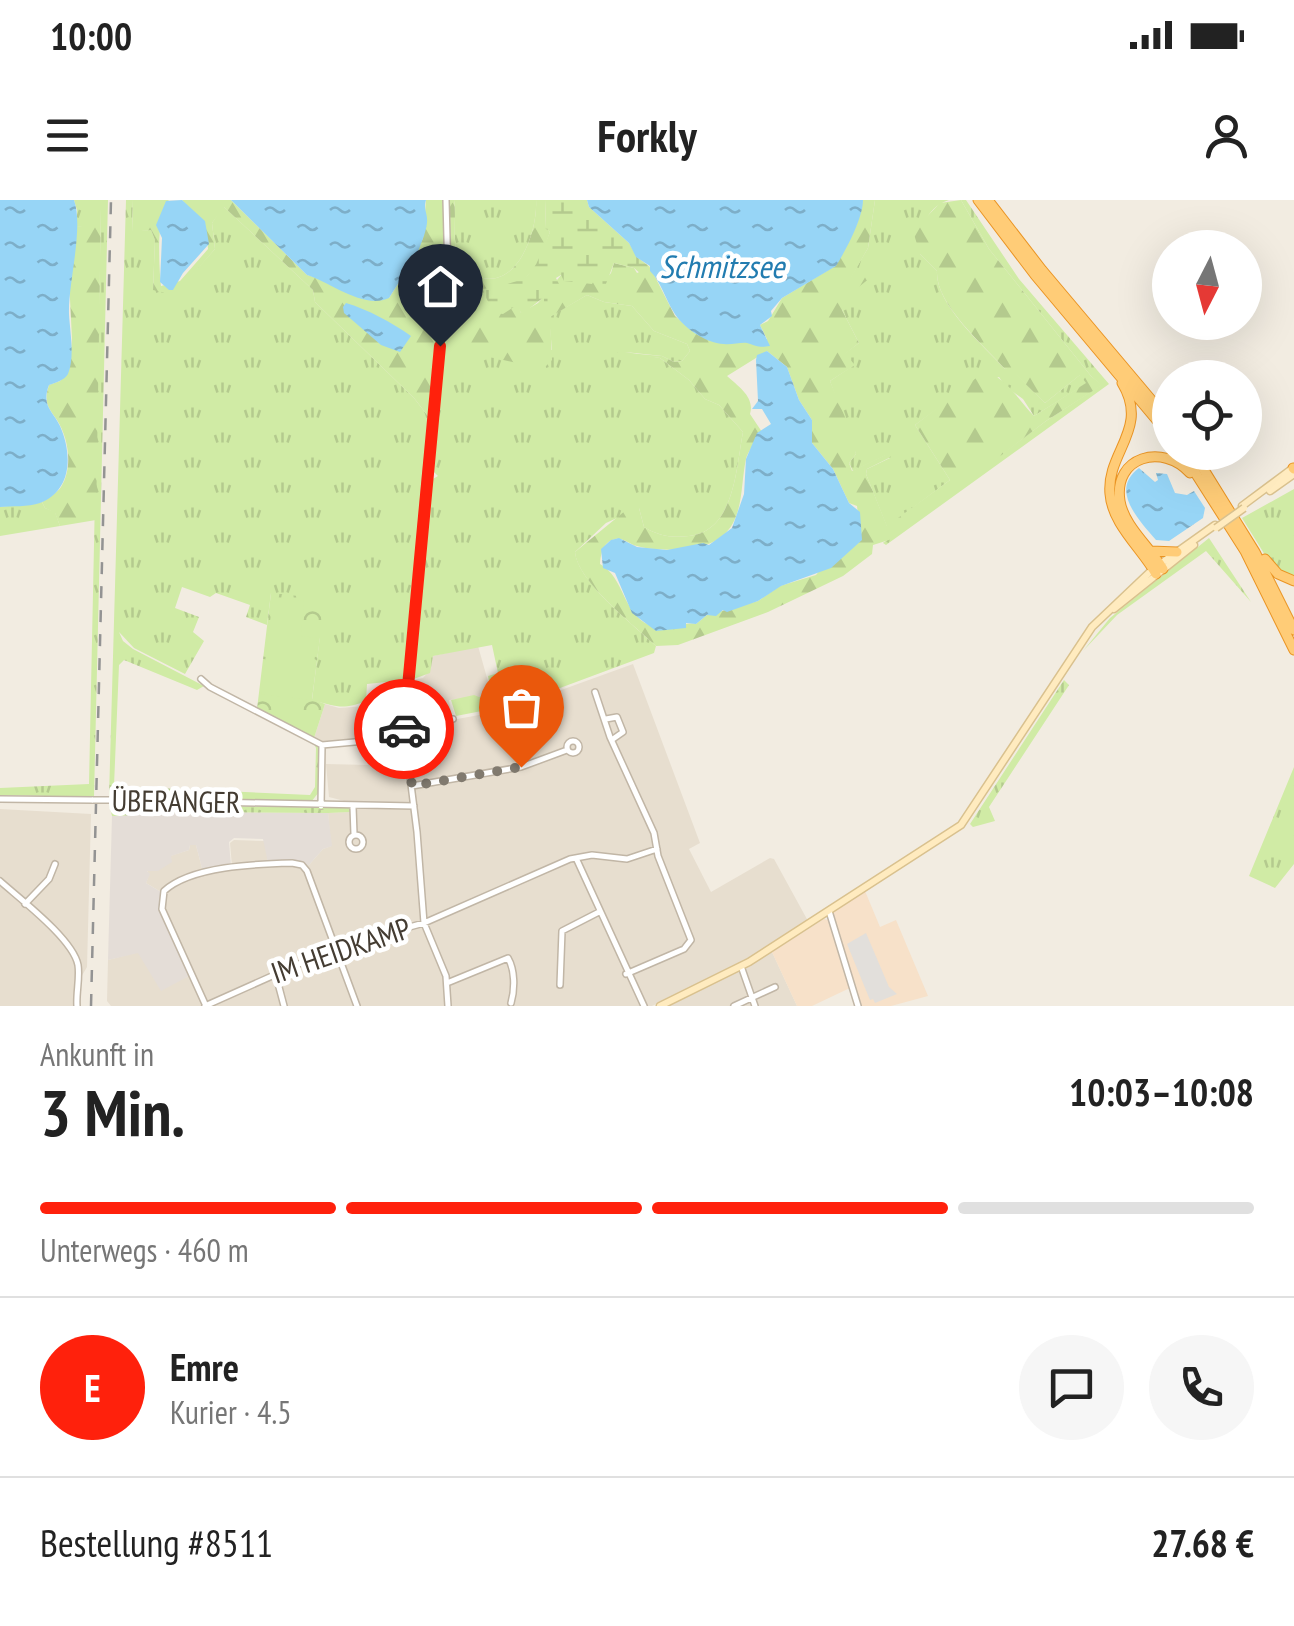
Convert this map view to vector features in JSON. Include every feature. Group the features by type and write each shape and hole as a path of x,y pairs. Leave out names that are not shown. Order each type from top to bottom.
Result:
{"highway":[{"path":"978,200 1035,275 1152,414"},
{"path":"988,200 1152,401"},
{"path":"1118,371 1132,417 1110,484 1110,499 1122,524 1158,569"},
{"path":"1158,569 1151,551 1122,508 1119,490 1125,473 1140,460 1161,456 1180,462 1195,479 1202,481"},
{"path":"1194,470 1244,551 1294,650"},
{"path":"1204,470 1256,552 1294,630"},
{"path":"1151,551 1177,552"},
{"path":"1256,552 1278,574 1294,581"}],"main road":[{"path":"1158,569 1294,470"},
{"path":"660,1006 740,966 961,825 1100,618 1177,552 1216,527"}],"street":[{"path":"446,200 448,277 422,512 404,728 424,923 447,983 448,1006"},
{"path":"202,679 322,745 387,739 404,728 453,718"},
{"path":"595,692 654,833 656,849 692,940 684,949 626,974"},
{"path":"606,719 617,717 623,732 614,739"},
{"path":"320,806 322,745"},
{"path":"412,786 521,767 567,750"},
{"name":"ÜBERANGER","path":"0,798 414,806"},
{"path":"352,807 354,834"},
{"path":"644,1006 576,858 626,858 656,849"},
{"name":"IM HEIDKAMP","path":"205,1006 337,947 424,923 576,858"},
{"path":"25,904 49,879 54,864"},
{"path":"205,1006 161,904 164,891 176,882 232,867 299,864 307,870 357,1006"},
{"path":"0,881 75,957 77,1006"},
{"path":"560,985 562,931 599,912"},
{"path":"829,912 858,1006"},
{"path":"447,983 508,958 513,980 511,1002"},
{"path":"740,966 756,1006"},
{"path":"275,972 284,1006"},
{"path":"734,1006 776,987"}],"shaded area":[{"path":"478,646 491,692 449,700 452,720 506,710 633,664 700,843 689,849 711,892 774,859 808,921 746,960 652,1006 111,1006 107,1001 108,960 138,952 168,985 189,976 191,971 163,908 162,896 177,883 232,866 230,843 234,840 266,841 268,862 302,866 309,865 331,846 328,813 349,812 356,804 329,797 326,764 368,765 372,739 327,743 314,738 325,704 339,708 367,706 368,714 390,716 389,702 406,700 408,681 423,678 430,670 433,656"},
{"path":"0,809 91,814 87,967 77,984 76,1006 0,1006"},
{"path":"181,812 328,813 332,846 323,849 309,865 268,863 263,839 234,838 229,842 231,866 203,872 196,845 190,845 189,850 171,856 172,862 158,871 147,871 150,874 146,883 161,892 161,908 189,976 161,991 138,953 108,960 112,816"},
{"path":"190,845 196,845 203,872 169,884 161,892 146,883 147,870 189,850"},
{"path":"865,891 880,927 896,920 928,996 891,1006 859,1006 852,987 812,1006 797,1006 772,952 824,919 834,921 844,953 833,912"},
{"path":"866,933 889,987 897,994 875,1003 870,1000 847,944"},
{"path":"772,952 797,1006 667,1006 742,969"}],"green space":[{"path":"74,200 108,200 94,797 0,795 0,788 89,784 101,209 87,228 77,226"},
{"path":"126,200 133,200 132,231 151,230 155,240 153,290 186,281 215,249 212,223 223,206 313,290 315,302 414,398 431,420 405,680 367,684 366,701 352,706 312,700 320,636 271,593 267,625 246,617 250,605 182,587 175,608 199,617 193,632 204,641 185,674 134,648 119,632 133,649 204,686 197,690 124,660 119,665 114,786 310,795 315,787 314,744 269,719 318,746 319,792 311,802 109,797"},
{"path":"133,200 169,200 160,228 161,286 180,281 208,249 204,225 182,200 231,200 307,275 389,298 414,268 423,238 426,200 445,200 447,276 431,420 414,398 315,302 313,290 224,207 212,223 215,249 175,295 153,290 155,240 151,230 132,232"},
{"path":"448,200 454,200 460,263 473,275 493,279 505,275 523,255 533,227 536,200 546,200 545,227 550,232 537,268 521,281 513,305 518,304 521,313 538,303 562,274 601,271 599,287 614,263 634,268 637,273 650,267 675,316 691,330 746,342 767,339 760,325 768,321 782,298 835,266 857,224 863,200 875,200 868,248 851,278 869,271 870,278 851,293 855,302 842,310 859,343 845,354 855,365 830,381 852,434 856,454 849,463 852,471 887,454 891,457 867,469 866,474 887,526 950,480 915,425 984,372 1006,384 1034,416 1086,383 1080,375 1045,403 1009,368 1005,369 962,323 944,297 937,271 920,254 913,231 940,203 961,200 989,249 1102,385 1046,421 892,539 873,545 872,554 843,576 768,612 678,645 656,646 596,589 578,564 575,552 631,506 639,508 644,527 660,534 683,537 704,532 716,523 731,496 743,432 719,405 705,399 689,380 660,358 593,350 662,356 682,361 690,351 687,344 654,331 632,306 587,295 550,317 552,360 543,369 441,346 449,277","holes":["767,351 787,367 799,400 812,420 812,443 833,469 849,503 857,506 859,523 816,575 780,586 758,601 707,615 696,624 662,628 640,620 614,578 600,564 603,548 618,539 671,550 719,539 734,520 747,456 762,432 750,414 748,397 727,376"]},
{"path":"454,200 536,200 529,241 523,255 505,275 493,279 479,277 462,266 456,249"},
{"path":"546,200 587,200 589,207 650,267 641,274 614,263 604,289 598,287 600,271 592,284 564,281 561,275 556,278 562,290 555,304 544,305 544,297 530,312 521,313 517,305 503,314 496,311 483,289 522,279 534,268 550,232 545,228"},
{"path":"875,200 949,200 929,215 920,254 937,271 938,284 952,310 1005,369 1009,367 1045,403 1081,374 1087,383 1034,416 1023,399 999,377 956,395 915,425 950,480 887,527 866,474 867,469 890,458 886,455 853,471 849,463 856,454 830,381 854,365 844,354 859,343 842,310 851,293 849,280 868,248"},
{"path":"961,200 966,200 1019,279 1109,384 886,545 883,543 1046,421 1101,385 989,249"},
{"path":"101,208 96,520 60,526 55,513 42,502 61,487 68,462 64,436 47,396 49,385 60,381 69,370 69,279 77,226 87,227 84,221 90,209"},
{"path":"587,295 632,306 654,331 687,344 690,351 682,361 625,352 660,358 689,380 705,399 719,405 743,432 731,496 716,523 704,532 665,536 644,527 639,508 606,523 575,552 586,576 656,646 654,653 517,704 456,716 451,700 491,692 488,676 498,673 492,645 433,656 430,673 408,681 426,483 438,476 428,466 441,346 552,350 549,317"},
{"path":"1294,489 1294,578 1270,563 1242,518"},
{"path":"42,502 55,512 60,526 0,536 0,507"},
{"path":"1209,538 1251,602 1206,551 1117,615 1083,651 1110,618"},
{"path":"271,593 325,599 312,699 325,704 314,738 257,709"},
{"path":"273,597 304,601 301,636 317,638 310,700 261,694"},
{"path":"1064,680 1069,685 989,807 995,821 973,827 970,824"},
{"path":"1294,767 1294,864 1275,888 1249,876"},
{"path":"109,804 350,808 350,812 112,816"}],"water":[{"path":"0,200 74,200 77,240 69,301 70,367 65,378 49,385 46,398 64,437 67,470 51,497 35,504 0,507"},
{"path":"182,200 205,221 209,244 173,290 169,290 160,282 162,238 156,225 166,201"},
{"path":"231,200 426,200 427,223 412,271 401,279 389,298 369,300 307,275"},
{"name":"Schmitzsee","path":"587,200 863,200 857,225 836,266 782,298 771,311 772,316 760,325 770,346 763,347 717,343 688,328 673,311 650,266 636,257 629,243 589,207"},
{"path":"346,303 411,336 400,352 381,345 344,313"},
{"path":"767,351 787,367 799,400 812,420 812,443 833,469 849,503 860,512 862,540 831,568 781,586 758,601 723,610 716,616 707,615 696,624 686,623 686,628 656,631 632,613 615,573 603,568 601,549 619,538 637,547 667,550 709,545 732,528 744,494 746,459 757,433 771,424 762,409 752,409 758,401 757,355"},
{"path":"1139,468 1155,482 1156,473 1167,474 1175,493 1187,495 1194,491 1205,508 1203,518 1169,541 1156,540 1135,514 1127,495 1130,477"}],"railway":[{"path":"91,1006 111,200"}],"way so far":[{"path":"404,729 412,786 521,767"}],"route":[{"path":"404,729 440,346"}]}
